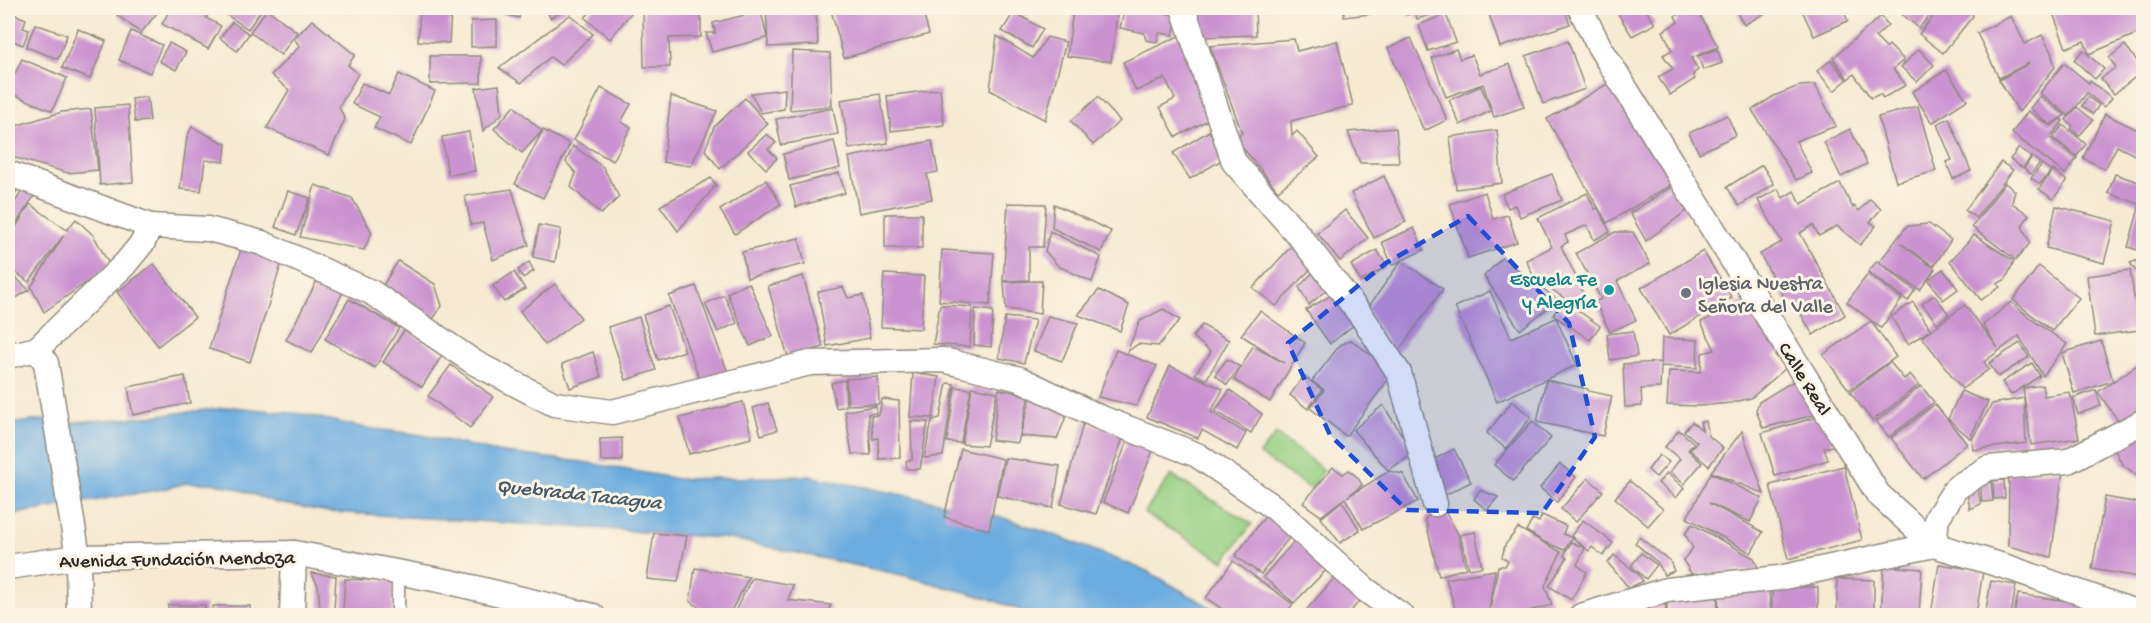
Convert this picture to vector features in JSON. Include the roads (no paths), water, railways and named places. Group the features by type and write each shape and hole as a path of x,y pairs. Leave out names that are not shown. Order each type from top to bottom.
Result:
{"street":[{"path":"1183,8 1234,162 1308,247 1363,318 1399,373 1435,504"},
{"name":"Calle Real","path":"1580,8 1605,56 1878,494 1934,546 2010,568 2144,615"},
{"path":"8,173 150,226 208,229 262,243 371,292 475,363 554,404 612,412 810,363 943,360 1020,379 1099,417 1197,455 1275,508 1366,590 1401,615"},
{"path":"8,356 42,356 125,264 142,242 150,226"},
{"path":"42,356 78,557 79,615"},
{"path":"1581,615 1667,590 1779,579 1934,546 1937,518 1956,488 1988,468 2068,460 2144,421"},
{"path":"292,615 294,553"},
{"name":"Avenida Fundación Mendoza","path":"8,567 78,557 294,553 450,582 593,615"}],"lane":[{"path":"398,615 399,574"}],"water":[{"name":"Quebrada Tacagua","path":"233,407 302,414 366,428 422,435 497,452 583,462 678,479 810,476 957,506 1007,519 1060,537 1149,572 1224,615 1033,615 990,599 906,576 731,539 329,512 277,503 232,487 210,483 187,483 8,515 8,424 41,420 75,422 123,419"}],"place":[{"name":"Escuela Fe y Alegría","path":"1609,290"},
{"name":"Iglesia Nuestra Señora del Valle","path":"1686,293"}]}
